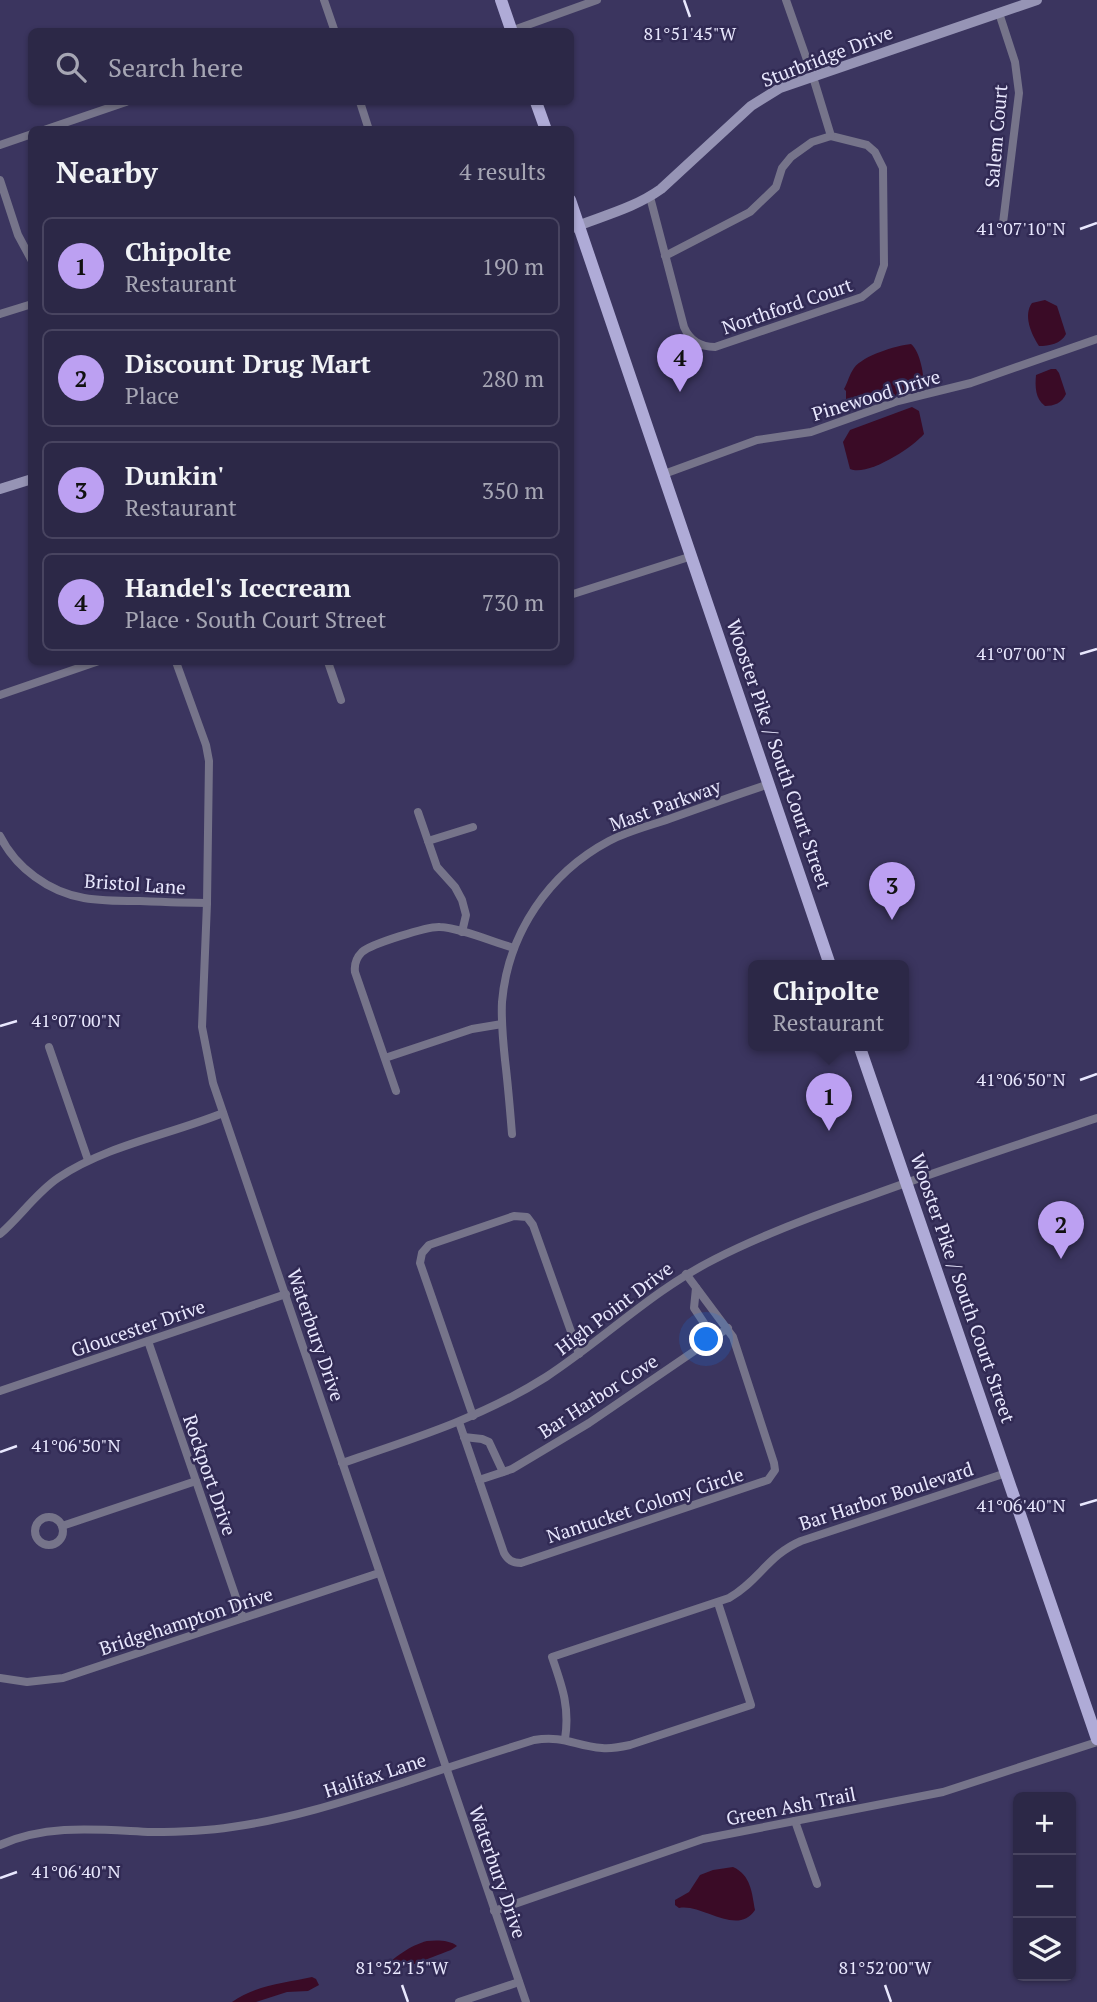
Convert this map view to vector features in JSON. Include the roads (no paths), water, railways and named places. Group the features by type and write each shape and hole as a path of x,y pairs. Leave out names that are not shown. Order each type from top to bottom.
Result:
{"main road":[{"path":"501,0 509,28"},
{"path":"537,105 545,126"},
{"name":"Wooster Pike / South Court Street","path":"575,227 664,474 828,960"},
{"name":"Wooster Pike / South Court Street","path":"861,1051 1097,1740"}],"street":[{"path":"324,0 334,28"},
{"path":"518,28 597,0"},
{"path":"665,256 750,212 776,187 782,168 791,157 812,142 831,136 786,0"},
{"name":"Sturbridge Drive","path":"575,227 625,209 662,189 751,106 780,88 1037,0"},
{"name":"Salem Court","path":"999,13 1015,62 1019,93 1003,223"},
{"path":"56,126 117,105"},
{"path":"360,105 368,126"},
{"path":"0,145 28,135"},
{"name":"Northford Court","path":"650,197 684,327 693,340 708,347 715,347 862,297 877,285 884,265 883,168 875,152 867,145 831,136"},
{"path":"0,180 18,235 28,254"},
{"path":"0,314 28,304"},
{"name":"Pinewood Drive","path":"664,474 757,440 811,432 898,401 971,383 1097,339"},
{"path":"0,489 28,480"},
{"path":"574,594 692,556"},
{"path":"0,695 87,665"},
{"name":"Waterbury Drive","path":"177,665 209,761 202,1027 209,1067 526,2002"},
{"path":"329,665 341,700"},
{"name":"Mast Parkway","path":"512,1134 502,1024 505,982 514,948 531,913 543,896 590,853 610,841 769,784"},
{"path":"418,812 439,871 455,887 462,900 466,915 462,932"},
{"path":"428,841 473,827"},
{"name":"Bristol Lane","path":"0,836 23,867 43,882 66,893 98,900 207,904"},
{"path":"396,1091 355,972 357,957 369,947 427,928 441,927 514,948"},
{"path":"385,1058 472,1029 502,1024"},
{"path":"49,1047 88,1160"},
{"path":"0,1234 56,1179 88,1160 223,1113"},
{"name":"High Point Drive","path":"342,1463 459,1422 517,1394 579,1354 686,1274 751,1241 907,1182 1097,1118"},
{"path":"473,1416 419,1263 422,1253 429,1245 513,1216 527,1217 533,1225 579,1354"},
{"name":"Nantucket Colony Circle","path":"459,1422 504,1553 510,1561 521,1563 768,1480 775,1470 774,1463 733,1337 686,1274"},
{"name":"Nantucket Colony Circle","path":"696,1288 694,1308 714,1338"},
{"name":"Gloucester Drive","path":"0,1391 286,1294"},
{"name":"Bar Harbor Cove","path":"479,1480 512,1469 589,1423 727,1328"},
{"name":"Rockport Drive","path":"148,1341 243,1618"},
{"path":"464,1437 489,1442 503,1472"},
{"name":"Bar Harbor Boulevard","path":"565,1739 567,1710 552,1657 718,1602 740,1592 789,1546 1006,1473"},
{"path":"62,1526 196,1481"},
{"name":"Bridgehampton Drive","path":"0,1678 27,1682 63,1678 379,1573"},
{"name":"Halifax Lane","path":"0,1845 64,1830 89,1828 154,1832 198,1831 253,1824 327,1807 534,1740 565,1739 591,1746 617,1748 751,1705 718,1602"},
{"name":"Green Ash Trail","path":"495,1911 703,1839 953,1789 1097,1740"},
{"path":"795,1821 817,1884"},
{"path":"459,2002 519,1982"}],"place":[{"name":"Handel's Icecream","path":"680,392"},
{"name":"Dunkin'","path":"892,920"},
{"name":"Chipolte","path":"829,1131"},
{"name":"Discount Drug Mart","path":"1061,1259"}]}
